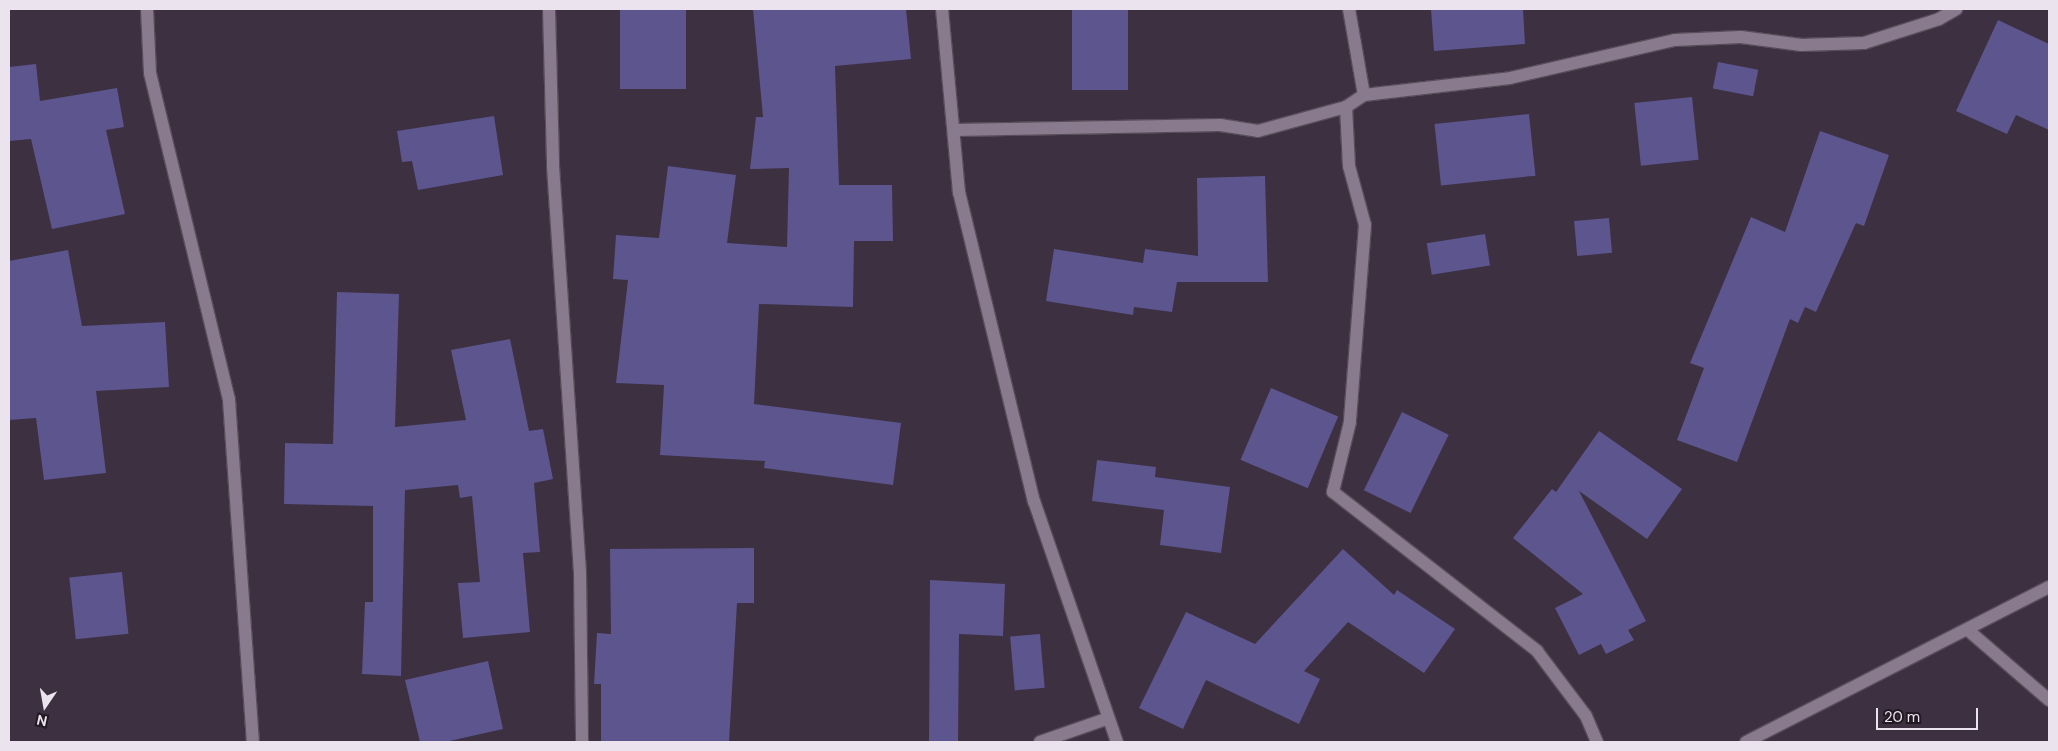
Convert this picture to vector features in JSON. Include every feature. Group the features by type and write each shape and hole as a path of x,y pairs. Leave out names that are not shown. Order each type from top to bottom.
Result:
{"street":[{"path":"147,9 150,73 229,400 253,742"},
{"path":"549,9 553,166 580,572 582,742"},
{"path":"942,9 955,130 959,192 1034,501 1106,719 1117,742"},
{"path":"1349,9 1364,95"},
{"path":"955,130 1220,125 1258,131 1346,107 1364,95 1510,78 1676,40 1741,37 1800,45 1864,43 1939,19 1956,9"},
{"path":"1346,107 1349,166 1365,225 1350,422 1333,492 1537,651 1586,716 1598,742"},
{"path":"1746,742 1969,630 2049,587"},
{"path":"1969,630 2049,700"},
{"path":"1040,742 1106,719"}],"building":[{"path":"620,9 686,9 686,89 620,89"},
{"path":"753,9 906,9 911,59 835,66 839,185 892,185 893,241 854,241 853,307 759,304 754,404 901,423 893,485 764,468 765,461 660,455 664,385 616,383 628,280 613,279 616,235 659,238 668,166 736,175 727,243 787,247 789,168 750,169 756,117 763,117"},
{"path":"1072,9 1128,9 1128,90 1072,90"},
{"path":"1431,9 1523,9 1525,44 1434,51"},
{"path":"1998,20 2049,44 2049,130 2016,115 2007,134 1956,111"},
{"path":"1718,62 1758,70 1753,96 1713,89"},
{"path":"36,64 40,101 117,88 124,127 106,130 125,214 52,229 31,139 9,141 9,67"},
{"path":"1692,97 1699,160 1641,166 1634,103"},
{"path":"1529,114 1535,176 1441,186 1435,124"},
{"path":"494,116 503,175 418,190 412,161 402,162 397,131"},
{"path":"1820,131 1889,155 1864,226 1856,223 1816,312 1805,307 1798,323 1790,319 1737,462 1677,440 1704,368 1690,363 1751,217 1785,232"},
{"path":"1265,176 1268,282 1177,282 1172,312 1134,307 1133,315 1046,301 1054,249 1143,263 1145,249 1198,256 1197,178"},
{"path":"1609,218 1612,253 1577,256 1574,221"},
{"path":"1485,234 1490,266 1432,275 1427,243"},
{"path":"68,250 82,326 165,322 169,387 96,391 106,473 44,480 36,418 9,420 9,261"},
{"path":"337,292 399,294 395,427 466,420 451,350 510,339 529,431 543,429 553,479 534,483 540,552 523,553 530,632 463,638 458,583 480,582 472,496 460,498 458,485 405,490 401,676 362,674 365,602 373,602 373,506 284,504 285,443 333,444"},
{"path":"1271,388 1338,417 1308,488 1241,460"},
{"path":"1402,412 1449,435 1411,513 1364,490"},
{"path":"1599,431 1682,489 1647,539 1579,491 1646,621 1628,630 1634,640 1606,654 1601,644 1579,655 1555,608 1583,594 1513,538 1552,489 1556,492"},
{"path":"1097,460 1156,467 1155,477 1230,487 1221,553 1160,545 1164,510 1092,501"},
{"path":"754,548 754,603 737,603 729,742 601,742 601,684 594,684 597,633 611,634 610,549"},
{"path":"1343,549 1394,595 1397,590 1455,629 1424,673 1348,622 1304,671 1320,679 1299,724 1206,680 1183,729 1139,708 1186,612 1255,644"},
{"path":"122,572 128,634 76,639 69,578"},
{"path":"930,580 1005,584 1003,636 959,634 958,742 929,742"},
{"path":"1040,634 1045,688 1015,690 1010,637"},
{"path":"488,661 503,729 445,742 420,742 405,680"}]}
